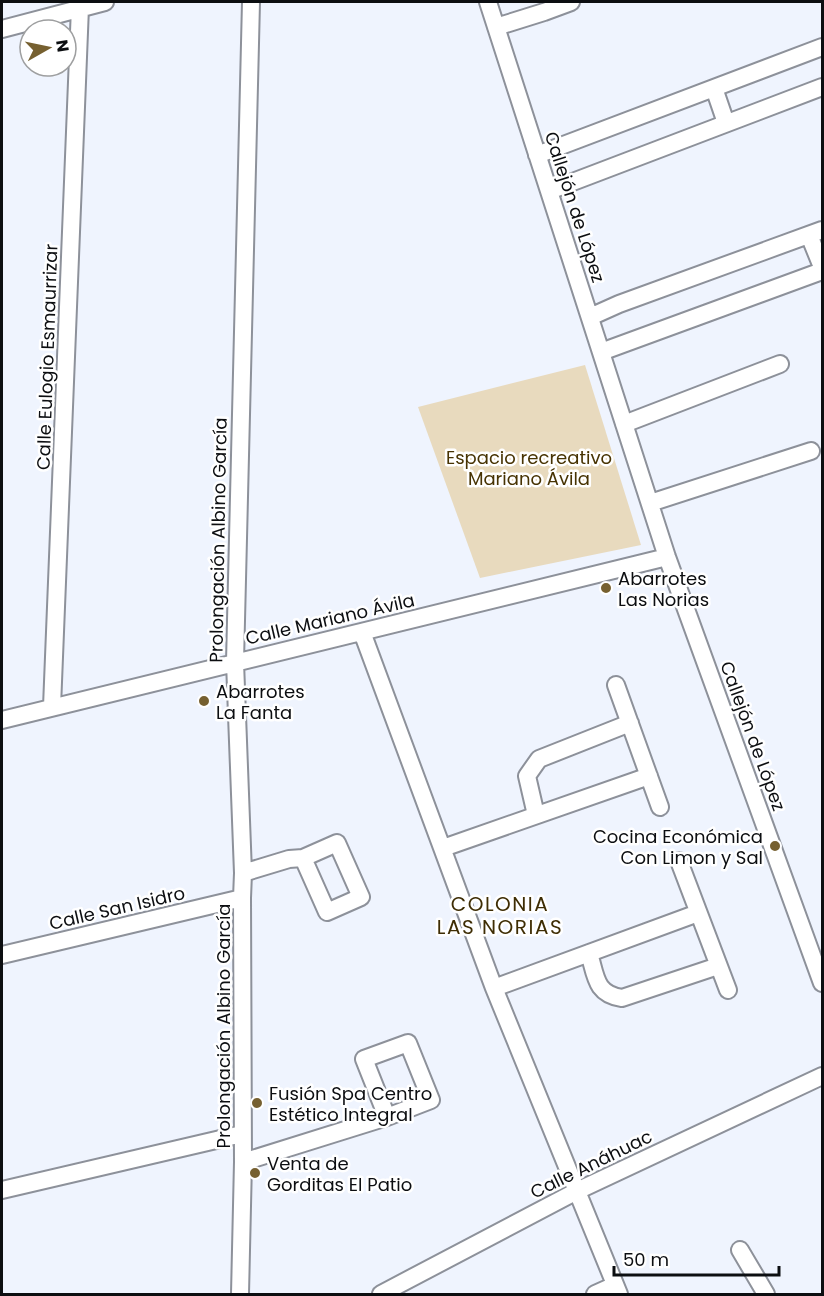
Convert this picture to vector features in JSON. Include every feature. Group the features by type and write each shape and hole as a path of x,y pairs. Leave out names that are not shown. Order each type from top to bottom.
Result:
{"street":[{"path":"2,29 105,2"},
{"name":"Prolongación Albino García","path":"240,1294 243,1162 243,873 235,662 251,2"},
{"name":"Callejón de López","path":"488,2 667,557 822,983"},
{"path":"496,27 572,2"},
{"name":"Calle Eulogio Esmaurrizar","path":"52,707 81,8"},
{"path":"537,155 822,47"},
{"path":"549,191 822,87"},
{"path":"714,88 726,123"},
{"path":"590,316 816,232 822,269 601,352"},
{"path":"624,424 780,364"},
{"path":"650,503 811,451"},
{"name":"Calle Mariano Ávila","path":"2,720 667,557"},
{"path":"362,632 494,988 617,1290 595,1294"},
{"path":"616,685 660,807"},
{"path":"536,815 528,776 539,759 630,723"},
{"path":"442,848 649,776"},
{"path":"243,873 289,859 303,858"},
{"path":"679,861 728,990"},
{"name":"Calle San Isidro","path":"2,955 242,898"},
{"path":"494,988 698,913"},
{"path":"589,953 600,987 609,996 622,998 718,966"},
{"path":"243,1162 387,1117 431,1100 408,1043 364,1059 387,1117"},
{"name":"Calle Anáhuac","path":"381,1294 577,1191 822,1076"},
{"path":"2,1190 242,1134"},
{"path":"740,1250 766,1294"}],"green space":[{"name":"Espacio recreativo Mariano Ávila","path":"585,365 641,545 480,578 418,407"}],"place":[{"name":"Abarrotes Las Norias","path":"606,588"},
{"name":"Abarrotes La Fanta","path":"204,701"},
{"name":"Cocina Económica Con Limon y Sal","path":"775,846"},
{"name":"Fusión Spa Centro Estético Integral","path":"257,1103"},
{"name":"Venta de Gorditas El Patio","path":"255,1173"}],"district":[{"name":"COLONIA LAS NORIAS","path":"500,916"}]}
